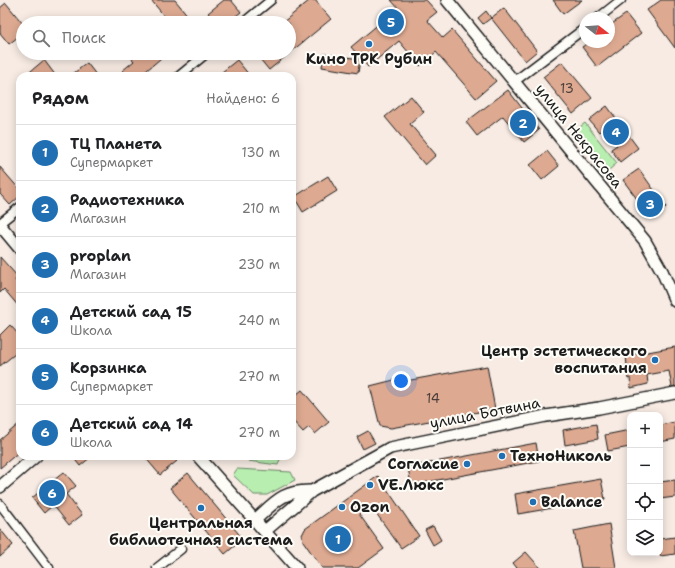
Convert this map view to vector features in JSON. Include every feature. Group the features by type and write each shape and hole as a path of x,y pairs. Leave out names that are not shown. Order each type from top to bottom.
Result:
{"main road":[{"name":"улица Некрасова","path":"447,0 645,241 662,271 675,301"},
{"path":"0,224 16,244"},
{"name":"улица Ботвина","path":"265,531 312,491 390,448 546,416 599,408 675,393"},
{"path":"0,486 31,460"},
{"path":"202,460 297,568"},
{"name":"улица Ботвина","path":"255,520 282,496 298,490 312,491"}],"street":[{"path":"252,16 271,0"},
{"path":"606,12 621,0"},
{"path":"515,81 579,33"},
{"path":"184,72 198,60"},
{"path":"0,224 16,210"},
{"path":"0,504 49,568"},
{"path":"157,568 180,549"}],"green space":[{"path":"585,123 617,163 609,170 576,130"},
{"path":"249,460 280,460 278,465 248,461"},
{"path":"237,469 291,472 295,480 267,495 254,495 233,475"}],"building":[{"path":"151,0 175,0 188,16 164,16"},
{"path":"224,0 231,0 241,12 236,16 210,16 208,13"},
{"path":"310,0 315,0 331,19 296,48 296,16 291,16"},
{"path":"391,0 426,0 437,12 427,20 443,38 452,30 496,81 476,98 436,52 420,66 399,41 368,67 351,47 398,8"},
{"path":"553,0 582,0 563,14"},
{"path":"661,0 675,0 675,48 647,10"},
{"path":"6,3 17,16 16,38 9,44 0,33 0,8"},
{"path":"504,8 537,51 525,61 491,18"},
{"path":"486,11 491,18 483,24 478,18"},
{"path":"626,14 641,33 597,67 583,48 615,48 615,22"},
{"path":"324,54 360,59 358,73 322,67"},
{"path":"44,60 53,72 30,72"},
{"path":"133,60 159,60 145,72 122,71 134,61"},
{"path":"237,60 247,72 222,72"},
{"path":"261,60 281,60 269,70"},
{"path":"562,62 592,98 573,114 543,77"},
{"path":"87,63 94,72 75,72"},
{"path":"508,90 539,130 524,142 503,116 477,136 466,122"},
{"path":"411,96 424,112 410,124 436,155 425,165 385,117"},
{"path":"607,106 638,148 620,162 611,149 617,145 604,128 599,132 589,120"},
{"path":"547,151 559,166 542,180 530,165"},
{"path":"0,167 16,185 16,200 10,205 0,194"},
{"path":"639,169 666,207 651,218 623,180"},
{"path":"328,176 337,191 303,212 296,200 296,196"},
{"path":"0,257 16,275 16,303 4,289 0,293"},
{"path":"10,325 16,332 16,353 0,366 0,335"},
{"path":"675,347 675,386 672,387 669,371 647,375 648,384 631,388 630,378 628,379 625,366 627,366 626,356"},
{"path":"487,366 495,409 391,428 380,426 370,386 394,380 400,382"},
{"path":"302,390 329,422 315,434 309,427 303,432 296,424 296,395"},
{"path":"675,422 675,439 663,441 663,424"},
{"path":"596,424 598,439 565,445 563,430"},
{"path":"16,426 16,454 0,468 0,440"},
{"path":"368,431 375,443 363,449 357,437"},
{"path":"627,431 627,448 608,451 605,435"},
{"path":"536,443 539,461 411,485 408,467"},
{"path":"75,460 87,460 80,466"},
{"path":"147,460 177,461 160,475"},
{"path":"64,472 76,486 66,494 82,515 69,525 53,505 44,513 32,498"},
{"path":"188,473 243,539 225,554 170,488"},
{"path":"378,476 419,536 401,548 371,506 359,514 384,549 358,568 322,568 303,541 302,535 305,529"},
{"path":"601,479 605,499 518,514 515,494"},
{"path":"675,480 675,497 663,499 663,482"},
{"path":"609,524 616,568 581,568 574,531"},
{"path":"433,526 441,540 433,545 425,530"},
{"path":"0,529 13,545 0,557"},
{"path":"675,537 675,554 663,556 663,539"},
{"path":"526,552 540,568 517,568 513,563"}],"place":[{"name":"Корзинка","path":"391,22"},
{"name":"Кино ТРК Рубин","path":"369,44"},
{"name":"Радиотехника","path":"523,123"},
{"name":"Детский сад 15","path":"616,132"},
{"name":"proplan","path":"650,204"},
{"name":"Центр эстетического воспитания","path":"655,360"},
{"name":"ТехноНиколь","path":"502,456"},
{"name":"Согласие","path":"467,464"},
{"name":"VE.Люкс","path":"370,485"},
{"name":"Детский сад 14","path":"52,493"},
{"name":"Balance","path":"533,502"},
{"name":"Ozon","path":"342,507"},
{"name":"Центральная библиотечная система","path":"201,508"},
{"name":"ТЦ Планета","path":"338,539"}]}
